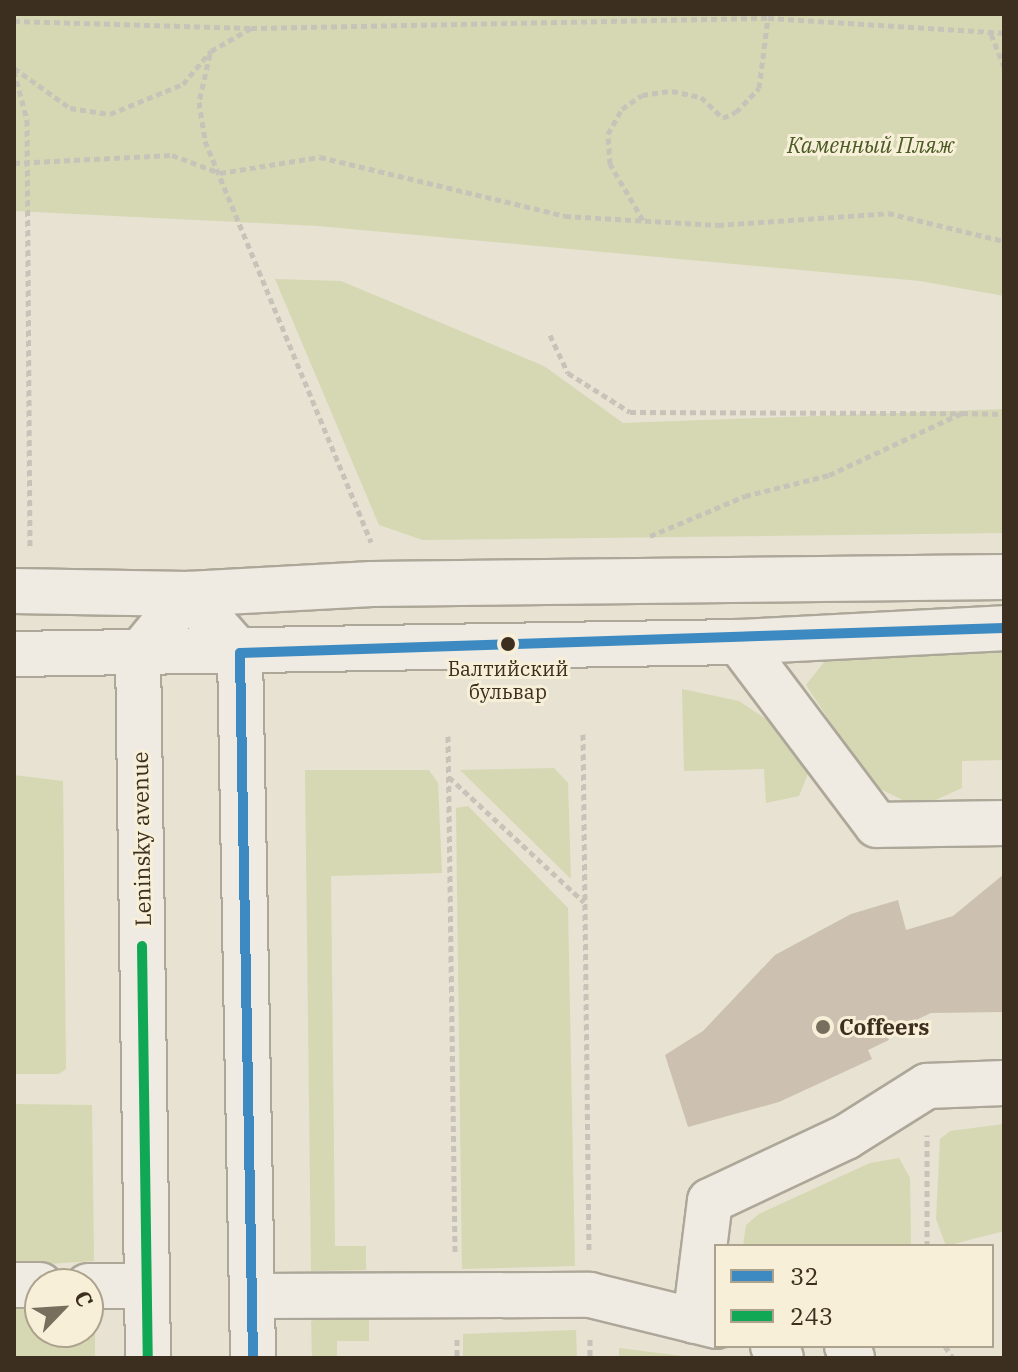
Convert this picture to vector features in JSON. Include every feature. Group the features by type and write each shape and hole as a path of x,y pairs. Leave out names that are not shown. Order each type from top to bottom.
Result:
{"street":[{"path":"14,591 188,594 372,584 1004,577"},
{"path":"188,594 240,653 253,1358"},
{"path":"138,655 188,594"},
{"path":"14,654 138,655 739,642 1004,628"},
{"path":"739,642 877,825 1004,823"},
{"name":"Leninsky avenue","path":"138,655 148,1358"},
{"path":"252,1296 590,1295 706,1323 710,1201 846,1137 927,1086 1004,1083"},
{"path":"104,1286 147,1286"}],"path":[{"path":"643,220 610,164 608,134 622,109 642,95 672,91 701,97 723,118 736,112 759,88 768,18"},
{"path":"14,21 251,28 768,18 1004,33"},
{"path":"14,70 70,108 110,114 183,84 211,51 251,28"},
{"path":"991,34 1004,66"},
{"path":"211,51 199,102 220,173 374,550"},
{"path":"14,70 27,120 30,550"},
{"path":"14,163 172,155 220,173 320,157 499,205 718,225 888,213 1004,241"},
{"path":"550,335 568,373 630,412 1004,414"},
{"path":"643,539 745,496 854,465 962,413"},
{"path":"583,734 590,1358"},
{"path":"448,736 457,1358"},
{"path":"449,777 585,902"},
{"path":"927,1086 927,1244"}],"green space":[{"name":"Каменный Пляж","path":"14,14 1004,14 1004,296 920,281 318,226 14,211"},
{"path":"275,279 341,281 544,366 623,423 1004,409 1004,533 423,540 379,525"},
{"path":"1004,652 1004,760 962,761 962,788 929,803 909,803 872,785 806,685 825,661 853,654"},
{"path":"682,689 739,701 784,731 809,771 799,796 766,803 764,769 684,771"},
{"path":"554,768 568,783 571,879 460,770"},
{"path":"305,770 429,770 438,783 442,873 331,876 335,1246 366,1246 366,1270 311,1271"},
{"path":"14,775 63,781 66,1069 59,1074 14,1074"},
{"path":"468,806 568,908 575,1266 462,1269 456,808"},
{"path":"14,1104 92,1105 94,1261 14,1266"},
{"path":"1004,1124 1004,1231 945,1244 936,1219 940,1139 950,1131"},
{"path":"899,1158 910,1178 911,1244 743,1244 746,1225 759,1214 870,1163"},
{"path":"14,1304 24,1304 24,1348 95,1348 95,1358 14,1358"},
{"path":"326,1316 369,1316 369,1341 337,1341 337,1358 312,1358 311,1321"},
{"path":"576,1330 577,1358 463,1358 463,1334"},
{"path":"619,1348 698,1358 619,1358"}],"building":[{"path":"1004,874 1004,1012 931,1013 886,1034 889,1040 868,1050 872,1059 779,1102 688,1127 665,1055 703,1031 775,955 851,914 898,900 906,930 953,916"}],"transit line":[{"name":"32","path":"253,1358 240,653 1004,628"},
{"name":"243","path":"142,946 148,1358"}],"place":[{"name":"Балтийский бульвар","path":"508,644"},
{"name":"Coffeers","path":"823,1027"}]}
